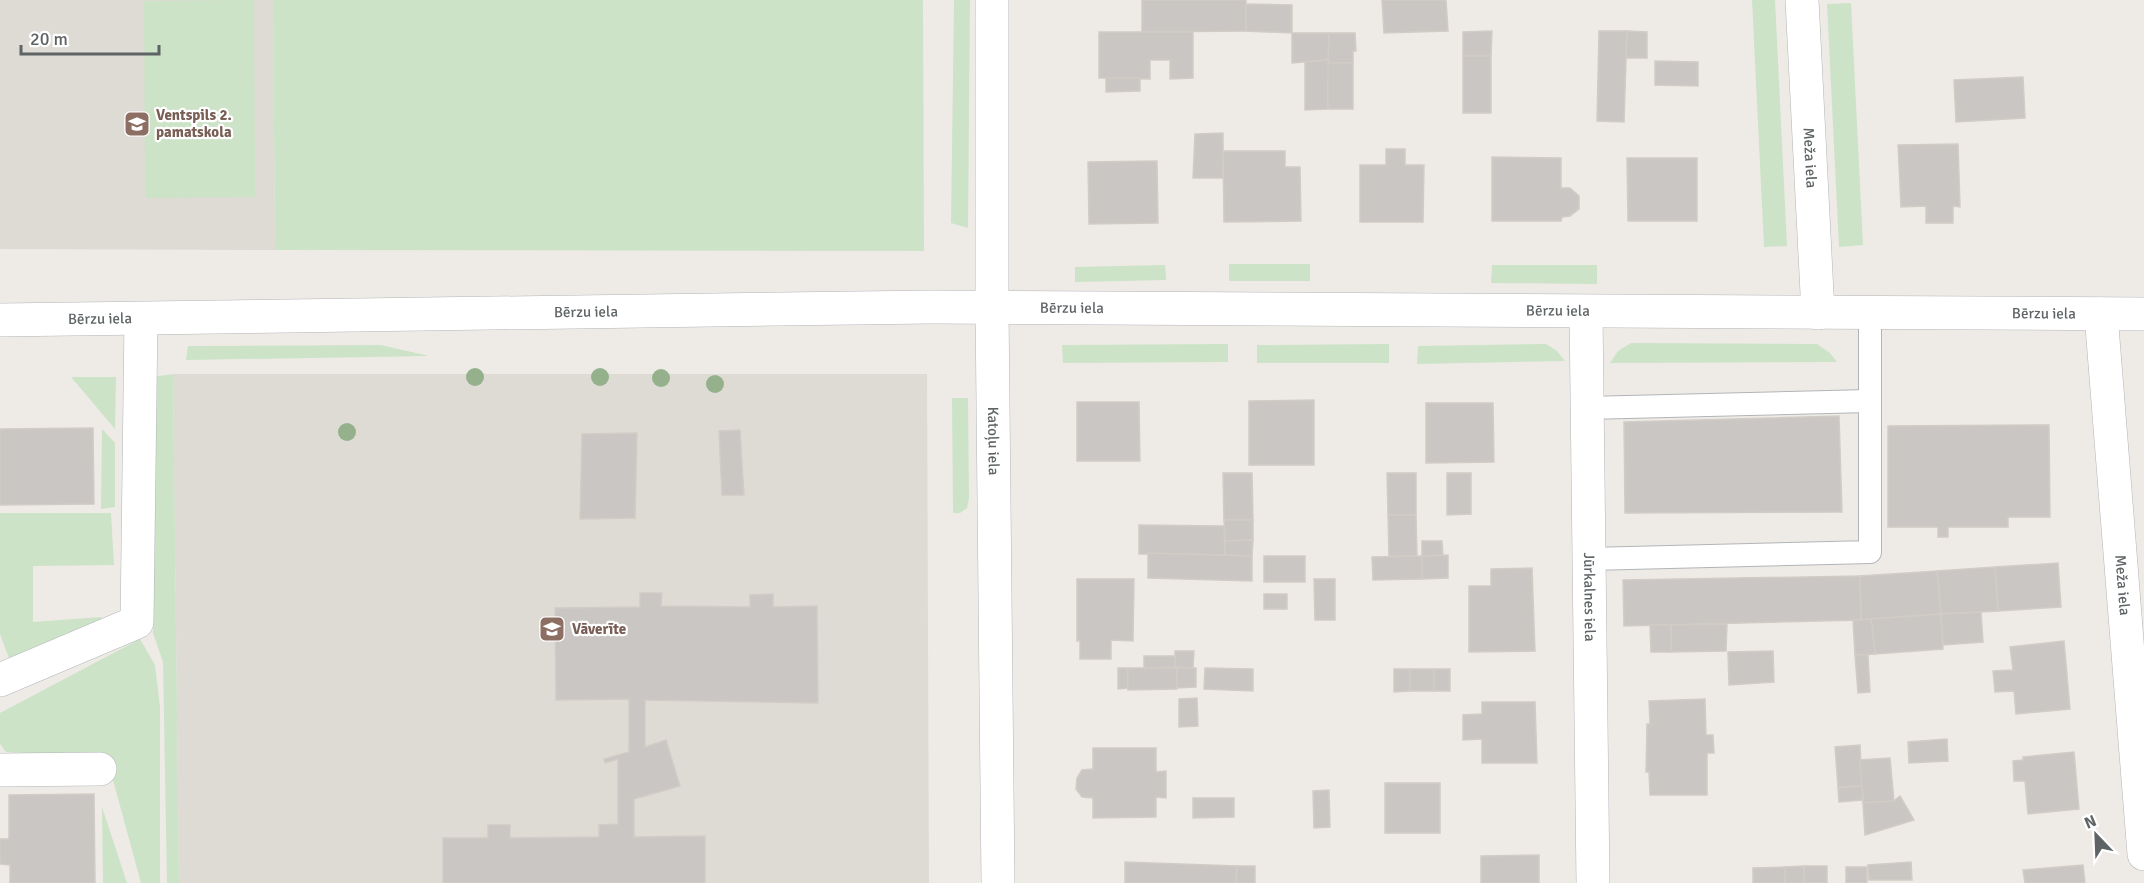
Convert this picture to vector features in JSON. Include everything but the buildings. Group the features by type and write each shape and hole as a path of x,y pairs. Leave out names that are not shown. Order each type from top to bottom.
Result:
{"street":[{"name":"Katoļu iela","path":"993,0 992,308 998,883"},
{"name":"Meža iela","path":"1802,0 1818,313"},
{"name":"Bērzu iela","path":"0,320 992,308 2144,314"},
{"name":"Jūrkalnes iela","path":"1586,312 1593,883"},
{"name":"Meža iela","path":"2101,314 2144,854"},
{"path":"0,680 137,622 141,319"},
{"path":"0,770 100,769"}],"lane":[{"path":"1589,559 1870,552 1870,313"},
{"path":"1586,408 1869,400"}],"shaded area":[{"name":"Ventspils 2. pamatskola","path":"0,0 273,0 275,250 0,249"},
{"name":"Vāverīte","path":"173,374 927,374 929,883 179,883"}],"green space":[{"path":"254,0 255,197 145,198 144,1"},
{"path":"273,0 923,0 924,251 275,250"},
{"path":"954,0 970,0 968,228 951,223"},
{"path":"1752,0 1775,0 1787,246 1764,247"},
{"path":"1851,3 1863,245 1839,247 1827,4"},
{"path":"1229,264 1310,264 1310,281 1229,281"},
{"path":"1165,265 1166,280 1075,282 1075,267"},
{"path":"1492,265 1597,265 1597,284 1491,283"},
{"path":"1631,343 1817,344 1830,353 1837,362 1610,363 1618,351"},
{"path":"1228,344 1228,362 1063,363 1062,345"},
{"path":"1389,344 1389,363 1257,363 1257,345"},
{"path":"1546,344 1557,351 1565,361 1417,364 1418,346"},
{"path":"381,345 429,356 186,360 188,346"},
{"path":"173,374 179,883 167,883 163,662 153,633 152,377"},
{"path":"71,377 116,377 115,429"},
{"path":"952,398 968,398 969,498 967,508 960,513 953,513"},
{"path":"102,429 115,443 115,507 101,509"},
{"path":"0,513 111,513 114,565 33,566 33,622 101,617 103,624 10,661 0,634"},
{"path":"140,639 155,665 160,707 160,883 141,883 107,758 6,752 0,744 0,713"},
{"path":"102,807 127,883 103,883"}],"place":[{"name":"Ventspils 2. pamatskola","path":"137,124"},
{"name":"Vāverīte","path":"552,629"}]}
